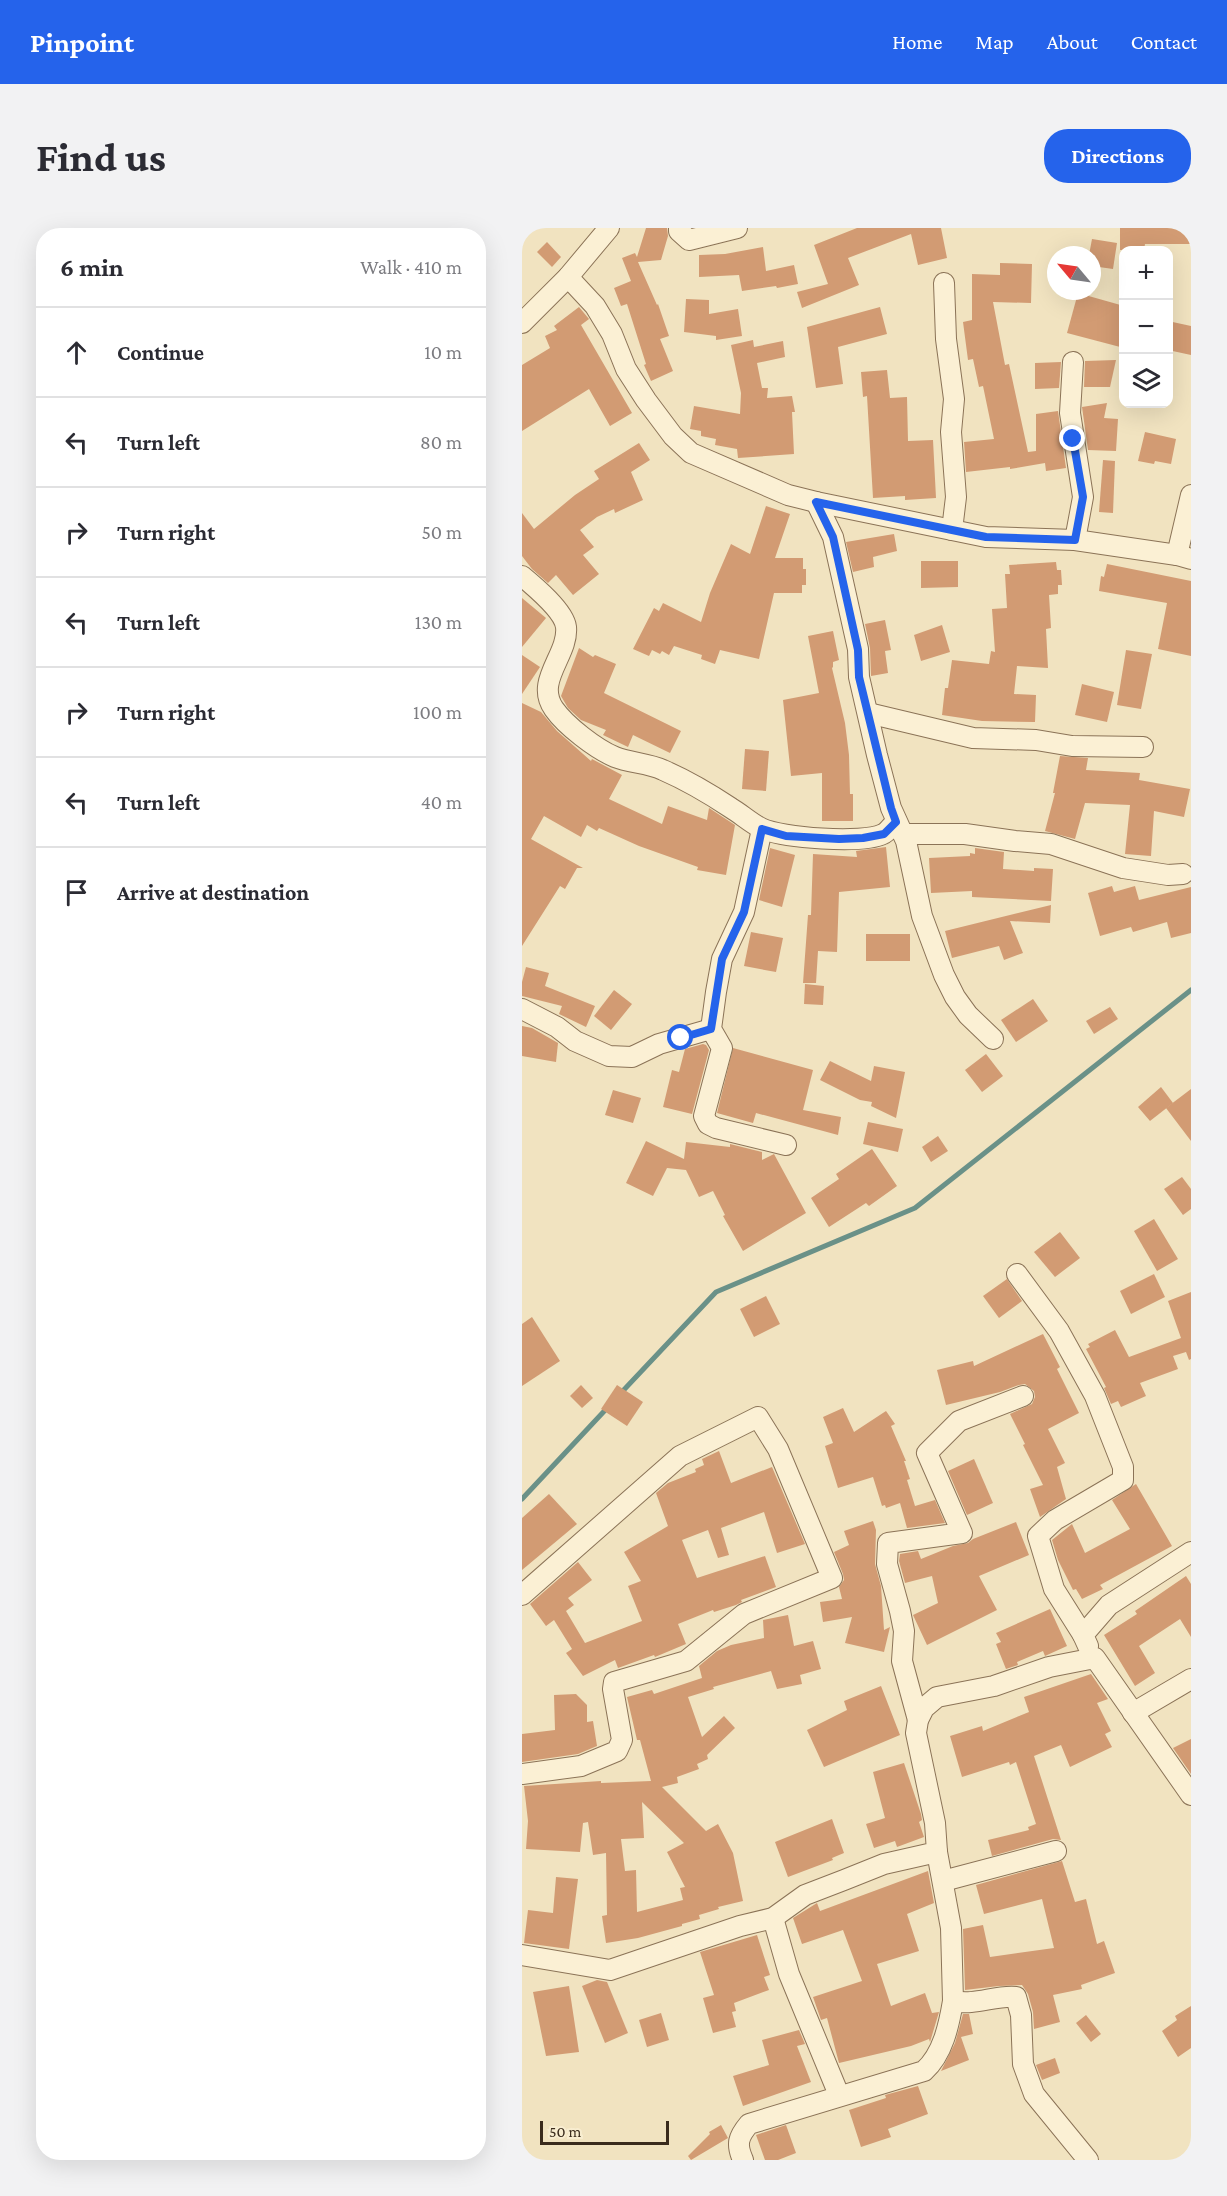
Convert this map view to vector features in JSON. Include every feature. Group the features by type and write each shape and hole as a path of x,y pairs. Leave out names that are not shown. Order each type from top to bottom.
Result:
{"street":[{"path":"522,323 568,277 609,228"},
{"path":"679,228 679,231 689,240 737,228"},
{"path":"568,277 595,306 612,334 626,369 673,436 691,453 788,495 986,537 1075,540 1184,557 1191,495"},
{"path":"944,283 946,339 954,399 951,432 956,497 952,531"},
{"path":"1073,362 1070,412 1083,497 1075,540"},
{"path":"816,502 833,537 856,639 859,677 891,808 900,828 922,916 944,975 955,997 968,1015 993,1039"},
{"path":"522,576 561,613 566,627 564,640 548,680 548,694 552,707 565,722 615,757 662,770 715,798 762,829 786,836 839,839 863,838 900,828 965,834 1051,844 1123,868 1168,875 1183,874"},
{"path":"868,713 973,738 1036,740 1072,746 1143,747"},
{"path":"762,829 744,912 722,959 711,1029 722,1048 704,1116 708,1124 716,1128 786,1145"},
{"path":"522,1009 557,1027 575,1041 609,1056 632,1057 659,1044 711,1029"},
{"path":"1017,1274 1064,1340 1095,1396 1123,1467 1123,1480 1055,1520 1038,1536 1054,1589 1095,1658 1191,1796"},
{"path":"918,1720 902,1661 904,1631 887,1564 888,1543 962,1533 927,1453 959,1421 1023,1396"},
{"path":"522,1595 680,1456 758,1417 778,1449 832,1578 744,1614 686,1661 614,1682 613,1689 622,1740 617,1751 581,1766 522,1774"},
{"path":"1083,1635 1109,1605 1191,1552"},
{"path":"742,2160 739,2150 740,2134 749,2124 924,2071 933,2063 949,2025 953,2001 951,1928 934,1823 916,1733 918,1720 924,1708 937,1697 994,1686 1049,1667 1095,1658"},
{"path":"1133,1713 1191,1679"},
{"path":"942,1881 1056,1851"},
{"path":"522,1955 610,1970 719,1933 773,1918 805,1895 884,1864 937,1852"},
{"path":"773,1918 789,1974 839,2095"},
{"path":"953,2001 967,2004 1008,1996 1016,1997 1021,2015 1023,2064 1034,2094 1088,2160"}],"building":[{"path":"646,228 667,228 668,236 661,260 638,262 658,304 669,336 660,339 673,371 651,381 644,365 646,364 627,304 621,306 614,288 631,281 622,258 635,253 637,257"},
{"path":"857,228 941,228 947,258 918,265 911,234 848,258 859,285 802,308 797,292 828,284 814,245"},
{"path":"1120,228 1191,228 1191,244 1120,246"},
{"path":"1092,239 1117,243 1113,269 1101,267 1101,246 1091,246"},
{"path":"547,242 561,257 552,267 537,252"},
{"path":"763,247 766,271 794,265 798,284 742,291 739,275 699,277 699,255 725,254"},
{"path":"1000,263 1032,264 1031,303 993,302 1005,365 1009,364 1028,452 1036,451 1036,414 1058,411 1066,468 1046,471 1045,463 1010,469 1010,467 966,472 964,442 994,439 983,386 979,387 973,359 968,360 963,322 972,320 972,274 1000,275"},
{"path":"686,299 709,300 709,314 738,309 742,336 716,340 716,336 684,332"},
{"path":"1076,300 1101,300 1119,305 1119,347 1067,333"},
{"path":"579,307 589,319 581,325 632,413 610,426 589,389 522,431 522,365 550,348 545,336 557,330 554,326"},
{"path":"880,307 887,334 838,347 843,384 816,388 807,327"},
{"path":"1173,322 1191,326 1191,355 1173,351"},
{"path":"753,340 754,347 783,341 785,357 757,363 762,388 768,388 767,398 792,396 795,412 792,412 794,454 738,458 737,449 715,445 716,439 701,436 701,431 690,429 694,406 740,414 741,393 731,345"},
{"path":"1116,360 1110,387 1084,387 1085,361"},
{"path":"1061,362 1059,388 1035,389 1035,363"},
{"path":"887,370 890,398 907,397 908,441 933,440 936,498 905,500 905,496 873,498 867,396 863,397 861,372"},
{"path":"1107,403 1104,418 1118,419 1116,451 1088,450 1082,407"},
{"path":"1145,432 1176,439 1171,464 1138,461"},
{"path":"639,443 650,460 631,472 643,500 615,513 614,509 597,517 580,530 594,547 583,555 599,574 573,595 556,575 548,583 532,569 522,556 522,513 534,529 575,495 599,479 594,471"},
{"path":"1103,460 1115,461 1113,513 1099,512"},
{"path":"766,506 790,514 775,558 803,558 806,585 802,585 802,593 774,593 759,659 720,650 715,664 701,659 702,655 674,646 669,655 662,651 660,654 652,650 649,656 633,649 654,608 659,611 663,603 701,622 710,593 731,544 750,554"},
{"path":"894,534 897,551 873,557 874,567 853,572 846,542"},
{"path":"921,561 958,561 958,587 921,588"},
{"path":"1056,562 1057,570 1061,570 1062,585 1058,585 1058,594 1049,595 1051,628 1046,629 1048,668 1017,666 1014,694 1036,695 1035,722 982,721 942,715 945,688 948,688 952,660 989,664 991,651 995,652 992,609 1007,608 1005,574 1010,574 1009,565"},
{"path":"1107,564 1191,581 1191,656 1158,649 1167,603 1099,591 1101,576 1104,577"},
{"path":"522,598 546,618 522,647"},
{"path":"885,620 891,650 885,651 888,673 871,676 870,648 865,624"},
{"path":"942,625 950,652 921,661 914,635"},
{"path":"833,631 839,660 833,662 832,668 845,723 850,794 853,794 853,821 822,821 822,773 791,776 783,700 819,693 808,636"},
{"path":"579,648 593,657 595,655 616,664 604,693 681,731 670,753 633,735 628,747 603,735 606,730 581,720 568,708 561,696"},
{"path":"1126,650 1152,654 1141,709 1117,705"},
{"path":"522,655 540,667 522,694"},
{"path":"1082,684 1114,692 1107,722 1075,715"},
{"path":"522,703 541,712 557,731 591,761 592,759 622,775 609,799 662,824 668,806 707,820 709,808 735,825 726,875 697,870 698,867 639,846 599,828 597,831 587,825 581,837 544,816 531,839 583,868 577,868 565,889 560,886 522,946"},
{"path":"745,749 769,751 766,791 742,789"},
{"path":"1060,756 1088,758 1086,770 1140,773 1139,780 1190,789 1184,817 1154,811 1151,856 1125,854 1130,805 1085,803 1075,839 1045,831 1055,793 1053,793"},
{"path":"886,847 890,887 839,892 837,952 818,951 816,983 803,983 808,915 811,915 813,854 857,857 856,851"},
{"path":"770,848 795,855 782,907 759,900"},
{"path":"975,848 1004,852 1003,869 1034,871 1034,868 1053,869 1051,901 972,897 972,891 931,893 929,858 970,856 970,853 975,854"},
{"path":"1112,886 1114,892 1135,886 1139,900 1191,887 1191,933 1171,938 1167,922 1133,932 1131,927 1100,936 1088,893"},
{"path":"1051,905 1050,923 1010,921 1023,953 1004,960 999,946 952,958 945,931"},
{"path":"751,932 783,938 776,972 744,966"},
{"path":"866,934 910,934 910,961 866,961"},
{"path":"526,967 549,973 545,986 595,1006 586,1027 559,1014 562,1006 522,996 522,982"},
{"path":"805,984 824,986 823,1005 804,1004"},
{"path":"614,990 632,1004 611,1030 594,1016"},
{"path":"1033,999 1048,1021 1016,1042 1001,1020"},
{"path":"1110,1007 1118,1019 1094,1034 1086,1021"},
{"path":"522,1026 532,1028 558,1043 556,1062 522,1056"},
{"path":"703,1044 709,1050 692,1114 663,1107 672,1070 679,1072 685,1049"},
{"path":"733,1048 813,1070 803,1110 841,1117 838,1135 756,1113 753,1123 717,1113"},
{"path":"986,1054 1003,1076 982,1092 965,1070"},
{"path":"830,1061 871,1081 874,1066 905,1072 896,1118 871,1106 872,1102 860,1100 820,1080"},
{"path":"1161,1087 1173,1103 1150,1121 1138,1107"},
{"path":"1191,1089 1191,1141 1166,1108"},
{"path":"613,1090 641,1098 633,1123 605,1115"},
{"path":"868,1122 903,1129 898,1152 863,1144"},
{"path":"938,1136 948,1151 931,1162 922,1147"},
{"path":"646,1141 684,1159 686,1142 730,1147 730,1144 762,1152 762,1160 774,1154 806,1213 743,1251 723,1216 725,1215 713,1191 699,1197 686,1170 667,1168 653,1196 626,1183"},
{"path":"872,1149 897,1186 869,1206 866,1203 829,1227 811,1198 839,1179 836,1174"},
{"path":"1182,1177 1191,1189 1191,1209 1183,1215 1164,1189"},
{"path":"1154,1219 1178,1259 1157,1271 1134,1231"},
{"path":"1060,1232 1080,1258 1055,1277 1034,1252"},
{"path":"1154,1274 1165,1297 1131,1314 1120,1291"},
{"path":"1007,1279 1022,1301 999,1318 983,1296"},
{"path":"1191,1292 1191,1359 1189,1360 1186,1352 1173,1356 1178,1369 1140,1383 1146,1396 1121,1407 1118,1401 1111,1404 1104,1388 1106,1387 1086,1349 1090,1347 1088,1344 1115,1330 1129,1357 1181,1338 1168,1301"},
{"path":"766,1296 780,1324 754,1337 740,1309"},
{"path":"532,1317 560,1361 522,1386 522,1324"},
{"path":"1043,1334 1079,1413 1048,1429 1065,1463 1057,1467 1066,1499 1040,1517 1030,1489 1043,1485 1010,1414 1032,1404 1035,1397 1034,1391 1025,1384 946,1405 937,1370 973,1361 974,1366"},
{"path":"581,1385 593,1398 582,1408 570,1396"},
{"path":"617,1385 643,1402 627,1426 601,1409"},
{"path":"843,1408 854,1432 886,1411 895,1424 891,1426 906,1461 904,1461 910,1479 907,1480 915,1506 935,1500 945,1523 907,1528 900,1503 886,1508 885,1505 882,1506 873,1477 838,1488 825,1446 833,1443 823,1417"},
{"path":"719,1451 731,1483 772,1467 805,1544 777,1553 764,1512 721,1528 729,1555 718,1558 708,1530 682,1540 697,1578 765,1556 776,1587 741,1600 742,1602 736,1605 714,1612 713,1610 678,1624 686,1644 655,1657 654,1655 618,1668 615,1660 583,1676 566,1653 572,1649 554,1620 546,1626 530,1604 578,1562 592,1580 568,1598 574,1605 566,1611 585,1643 642,1621 628,1586 641,1581 624,1552 668,1526 656,1493 668,1483 696,1472 695,1469 704,1465 702,1459"},
{"path":"974,1459 993,1503 967,1515 948,1471"},
{"path":"1136,1484 1172,1546 1100,1585 1103,1589 1082,1599 1076,1589 1073,1590 1058,1560 1052,1540 1072,1524 1085,1553 1130,1529 1112,1500"},
{"path":"549,1494 577,1524 522,1570 522,1518"},
{"path":"873,1521 876,1530 875,1564 881,1586 884,1630 890,1627 884,1652 845,1643 852,1617 823,1622 820,1602 842,1599 839,1587 844,1580 843,1574 834,1552 849,1545 844,1531"},
{"path":"1016,1522 1029,1555 979,1576 997,1610 927,1645 913,1615 938,1603 932,1576 905,1583 899,1561 900,1554 918,1551 921,1559 953,1546 968,1543"},
{"path":"1186,1576 1191,1584 1191,1637 1180,1619 1139,1646 1155,1673 1135,1686 1104,1635 1137,1614 1135,1611"},
{"path":"1050,1609 1067,1646 1045,1656 1043,1651 1006,1669 996,1644 1001,1642 996,1633"},
{"path":"788,1615 794,1646 813,1641 821,1669 800,1675 802,1684 777,1689 771,1671 713,1687 714,1689 688,1697 702,1737 724,1716 735,1728 707,1755 708,1759 697,1764 699,1769 677,1777 678,1783 662,1787 706,1831 718,1824 733,1853 743,1901 718,1907 719,1909 699,1915 700,1919 682,1924 682,1926 638,1938 606,1943 602,1916 607,1915 606,1853 593,1855 588,1822 583,1823 580,1852 526,1849 528,1821 524,1786 601,1781 601,1783 651,1781 640,1740 637,1740 627,1697 652,1690 654,1694 702,1678 699,1666 717,1651 731,1645 764,1638 763,1620","holes":["642,1802 684,1843 667,1852 685,1887 680,1888 683,1900 637,1912 636,1870 625,1871 621,1839 644,1838"]},
{"path":"1091,1674 1108,1699 1097,1703 1111,1731 1105,1734 1112,1747 1070,1767 1061,1745 1034,1756 1061,1840 1053,1839 992,1856 988,1840 1029,1830 1028,1827 1036,1824 1016,1762 1010,1765 1009,1762 962,1777 950,1736 982,1726 983,1731 1029,1712 1024,1697"},
{"path":"881,1686 900,1735 824,1767 807,1730 847,1710 844,1701"},
{"path":"576,1694 587,1705 587,1722 593,1721 597,1746 578,1754 522,1762 522,1734 555,1730 554,1695"},
{"path":"1191,1739 1191,1774 1173,1748"},
{"path":"904,1763 921,1814 922,1820 919,1822 924,1837 897,1847 895,1841 874,1848 866,1824 885,1818 873,1772"},
{"path":"832,1819 844,1853 832,1858 833,1860 788,1877 775,1842"},
{"path":"1062,1861 1075,1902 1086,1899 1097,1944 1104,1941 1115,1973 1081,1985 1082,1989 1053,1995 1060,2022 1034,2029 1033,2012 1028,1994 1022,1985 965,1990 963,1929 983,1925 990,1957 1054,1948 1042,1899 984,1914 976,1885"},
{"path":"928,1871 934,1903 907,1914 919,1951 877,1964 891,2006 925,1993 932,2013 939,2012 930,2042 929,2039 911,2046 839,2063 827,2018 821,2020 813,1997 862,1981 843,1930 802,1944 793,1918 817,1903 820,1911"},
{"path":"556,1877 578,1879 569,1949 524,1943 528,1910 553,1913"},
{"path":"757,1935 770,1975 764,1977 769,1990 734,2003 736,2011 732,2012 736,2027 713,2033 703,1998 714,1995 700,1952"},
{"path":"597,1980 607,1982 628,2033 605,2043 582,1986"},
{"path":"569,1986 579,2052 546,2056 533,1992"},
{"path":"1191,2006 1191,2048 1178,2057 1162,2031 1177,2020 1175,2016"},
{"path":"661,2013 669,2040 647,2047 639,2020"},
{"path":"963,2014 969,2014 973,2034 961,2037 969,2060 941,2071 955,2043"},
{"path":"1086,2015 1101,2034 1091,2042 1076,2023"},
{"path":"799,2030 805,2044 797,2046 811,2082 743,2106 733,2076 769,2065 762,2040"},
{"path":"1055,2058 1060,2073 1042,2080 1036,2065"},
{"path":"918,2086 928,2114 888,2129 891,2137 861,2147 849,2110 886,2098 885,2095"},
{"path":"721,2125 728,2138 691,2160 688,2156 710,2134 709,2132"},
{"path":"786,2125 796,2153 778,2160 765,2160 756,2135"}],"waterway":[{"path":"619,1395 716,1292 915,1208 1191,990"},
{"path":"522,1499 609,1406"}],"route":[{"path":"681,1038 711,1029 722,959 744,912 762,829 786,836 863,838 884,834 896,822 877,755 859,677 858,650 833,537 816,502 986,537 1075,540 1083,497 1073,439"}]}
